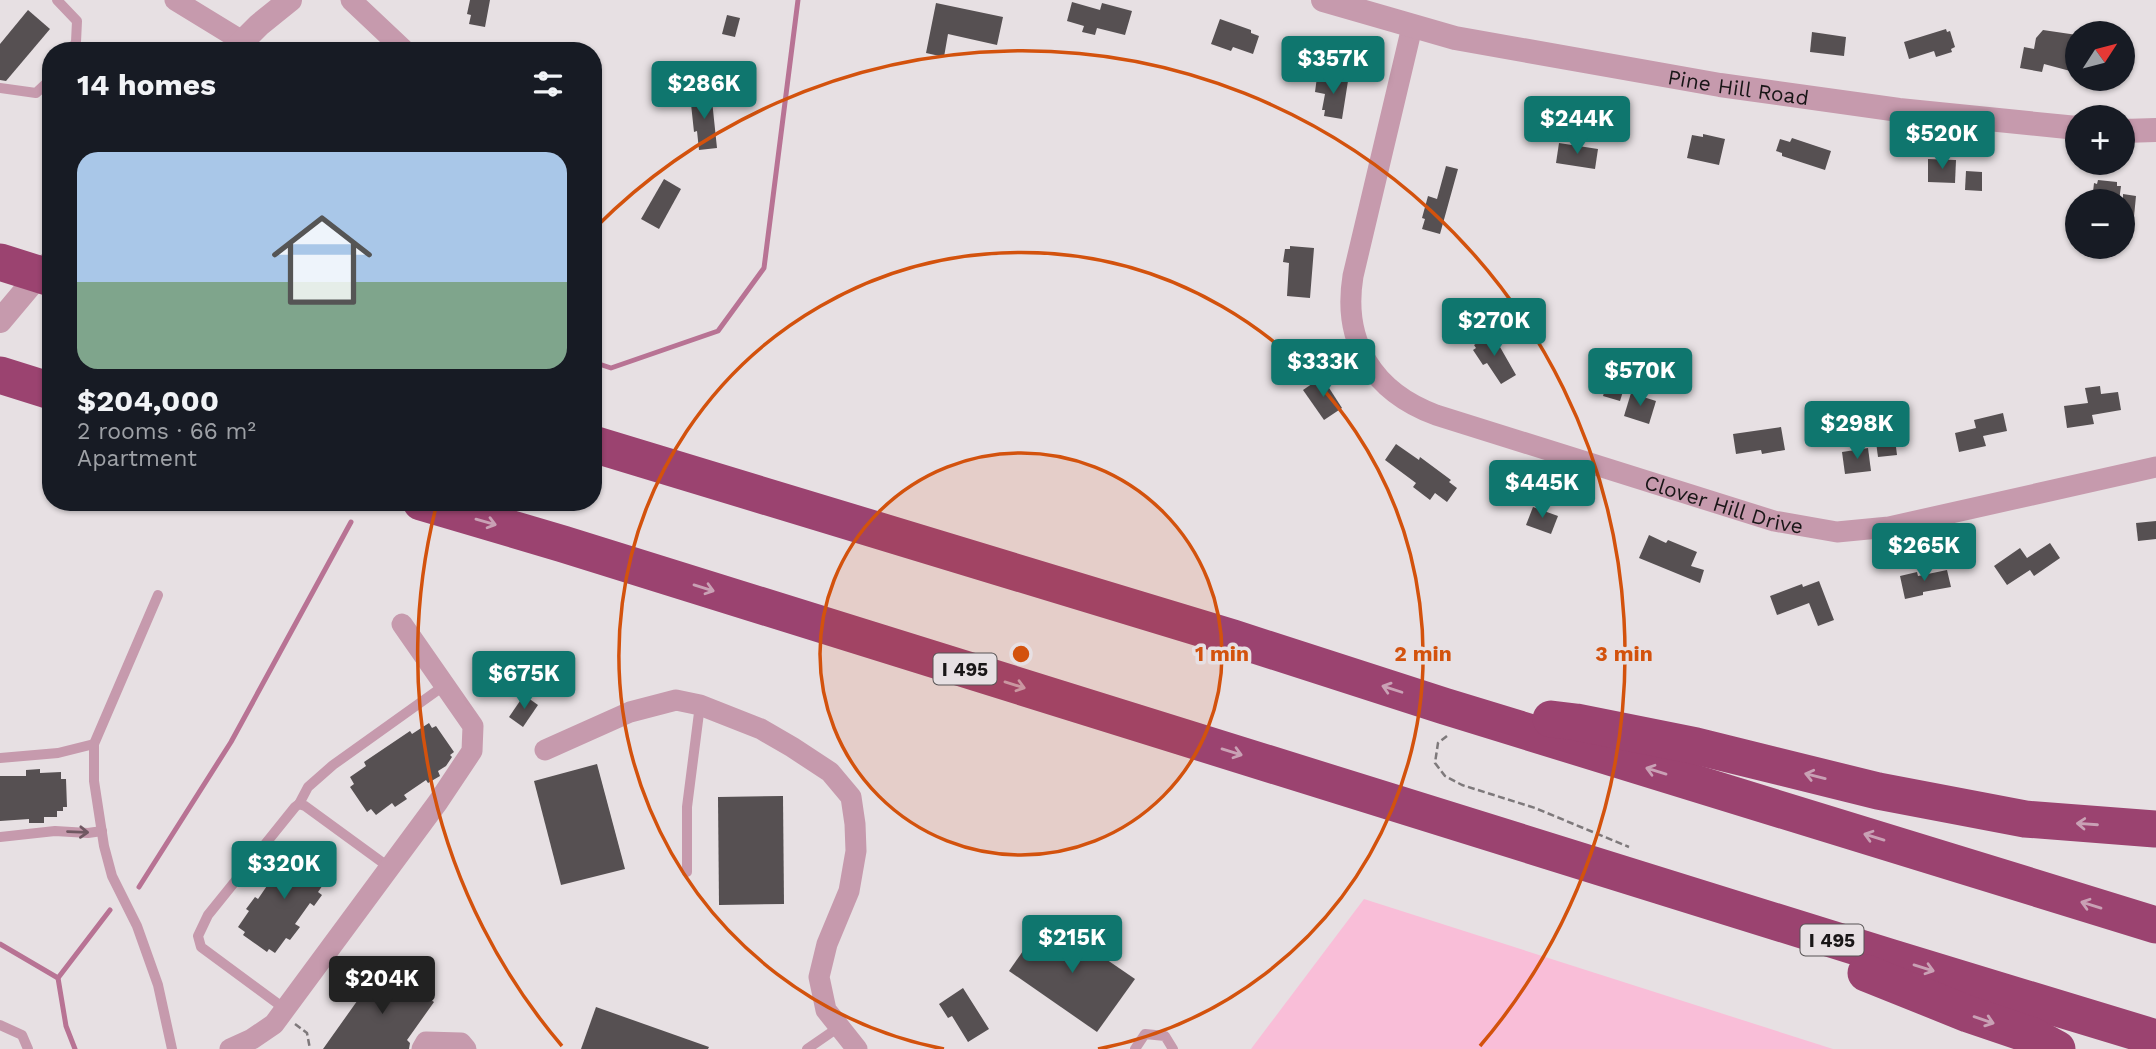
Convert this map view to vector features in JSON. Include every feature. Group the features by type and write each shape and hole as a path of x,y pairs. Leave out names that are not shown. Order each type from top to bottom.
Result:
{"highway":[{"path":"0,262 42,275"},
{"path":"0,375 42,388"},
{"path":"602,447 1233,638 1446,721 2156,925"},
{"name":"I 495","path":"451,511 2156,1038"},
{"path":"1446,721 1576,722 1696,746 1878,791 2025,819 2156,829"},
{"path":"1508,839 1617,882 1863,971 2033,1037 2057,1049"}],"street":[{"path":"175,0 233,42"},
{"path":"243,42 290,0"},
{"path":"351,0 395,42"},
{"name":"Pine Hill Road","path":"1323,0 1454,38 1720,85 1899,110 2065,127"},
{"name":"Clover Hill Drive","path":"1412,27 1350,297 1353,327 1363,354 1378,378 1400,398 1436,415 1774,521 1836,532 1889,527 2156,467"},
{"path":"2135,131 2156,130"},
{"path":"0,321 42,272"},
{"path":"230,1049 253,1039 274,1024 438,802 471,751 473,726 402,624"},
{"path":"545,750 630,712 676,700 700,705 761,729 830,772 851,797 856,851 849,891 827,944 819,977 826,1010 857,1049"},
{"path":"422,1049 426,1042 461,1043 466,1049"}],"lane":[{"path":"57,0 77,21 76,42"},
{"path":"0,88 36,93 42,87"},
{"path":"158,595 94,744 94,781 104,846 112,876 137,926 158,985 173,1049"},
{"path":"283,1011 201,947 198,936 208,915 299,804 308,788 333,765 445,685"},
{"path":"687,872 687,807 700,705"},
{"path":"0,758 58,753 94,744"},
{"path":"299,804 306,806 390,867"},
{"path":"0,837 54,831 102,831"},
{"path":"0,1025 22,1035 28,1049"},
{"path":"807,1049 839,1027"},
{"path":"1135,1049 1145,1034 1165,1036 1173,1049"}],"path":[{"path":"1446,721 1438,743 1436,763 1445,776 1462,785 1535,808 1637,850"},
{"path":"283,1011 307,1033 310,1049"}],"shaded area":[{"path":"1364,899 1833,1049 1251,1049"}],"building":[{"path":"470,0 490,0 485,27 469,24 471,15 467,14"},
{"path":"1072,2 1100,10 1102,3 1132,11 1125,35 1097,28 1095,35 1082,32 1084,26 1067,21"},
{"path":"936,3 1003,17 997,45 948,34 944,57 926,53"},
{"path":"28,10 50,29 6,81 0,80 0,44"},
{"path":"727,15 740,18 735,37 722,34"},
{"path":"1220,19 1251,30 1251,33 1259,36 1253,54 1233,47 1231,51 1211,44"},
{"path":"1946,29 1947,32 1950,31 1955,47 1951,49 1952,52 1936,57 1934,51 1909,59 1904,42"},
{"path":"2043,30 2065,33 2065,70 2044,64 2042,72 2020,68 2024,47 2034,49 2036,38"},
{"path":"1812,32 1846,37 1844,56 1810,52"},
{"path":"1317,77 1348,81 1342,119 1324,116 1325,110 1322,110 1325,94 1315,92"},
{"path":"711,91 717,148 699,150 691,104 695,104 694,93"},
{"path":"1703,134 1725,139 1719,165 1687,158 1692,135 1703,137"},
{"path":"1792,138 1831,151 1825,170 1782,156 1782,153 1776,151 1780,139 1790,142"},
{"path":"1559,143 1598,149 1595,169 1556,163"},
{"path":"1928,159 1956,160 1955,183 1928,182"},
{"path":"1446,166 1458,169 1440,234 1422,229 1425,219 1422,218 1428,196 1437,199"},
{"path":"1966,171 1982,172 1982,191 1965,190"},
{"path":"664,179 681,189 659,229 641,219"},
{"path":"2098,180 2117,182 2121,189 2093,189 2094,183 2097,184"},
{"path":"1290,246 1314,248 1310,298 1287,296 1289,263 1283,262 1285,249 1290,249"},
{"path":"1492,333 1516,375 1501,384 1487,363 1483,365 1473,350 1476,348 1474,345"},
{"path":"1322,377 1342,408 1324,420 1303,390"},
{"path":"1608,380 1625,385 1620,401 1603,396"},
{"path":"2100,386 2101,394 2118,392 2121,410 2092,415 2094,424 2067,428 2064,406 2088,403 2085,388"},
{"path":"1631,393 1656,401 1649,424 1624,416"},
{"path":"2003,413 2007,431 1983,436 1986,446 1959,452 1955,433 1976,428 1974,420"},
{"path":"1781,427 1785,450 1762,454 1761,450 1736,454 1733,434"},
{"path":"1895,439 1897,455 1878,457 1876,442"},
{"path":"1396,444 1419,460 1420,457 1451,480 1449,482 1457,488 1447,502 1435,493 1430,500 1413,487 1416,483 1385,460"},
{"path":"1868,448 1871,471 1845,474 1842,452"},
{"path":"1533,507 1558,516 1551,534 1526,525"},
{"path":"2156,521 2156,539 2138,541 2136,523"},
{"path":"1649,535 1697,552 1691,566 1704,570 1700,583 1639,558"},
{"path":"2050,543 2060,558 2034,576 2030,570 2007,585 1994,566 2020,548 2027,558"},
{"path":"1947,570 1951,587 1923,592 1923,595 1905,599 1900,576 1917,572 1918,576"},
{"path":"1819,581 1834,620 1818,626 1809,603 1777,615 1770,596 1802,584 1803,587"},
{"path":"524,695 538,705 523,727 509,717"},
{"path":"429,723 432,728 436,726 454,752 446,766 438,771 440,776 428,783 426,780 404,795 407,799 395,807 392,803 376,815 371,809 367,812 350,787 354,784 350,777 366,766 364,762 410,731 412,734"},
{"path":"597,764 625,869 561,885 534,781"},
{"path":"40,769 40,773 61,772 61,779 66,779 67,807 63,807 63,811 57,811 57,817 44,817 44,823 29,823 29,819 0,821 0,776 26,776 26,770"},
{"path":"783,796 784,904 719,905 718,797"},
{"path":"294,848 300,853 302,849 327,866 324,870 330,875 318,892 322,895 314,906 310,903 295,924 300,927 290,940 286,938 275,953 269,949 267,952 243,935 245,932 238,927 249,911 246,909 255,897 258,899 273,877 270,874 278,862 282,865"},
{"path":"1046,918 1135,979 1097,1032 1009,971"},
{"path":"382,966 434,1002 407,1040 410,1043 409,1049 323,1049"},
{"path":"963,988 989,1029 968,1042 952,1016 948,1018 939,1004"},
{"path":"596,1007 709,1047 581,1049"}],"waterway":[{"path":"602,365 611,368 718,331 764,268 798,0"},
{"path":"139,887 231,742 351,522"},
{"path":"75,1049 66,1026 58,978 110,910"},
{"path":"0,944 58,978"}]}
